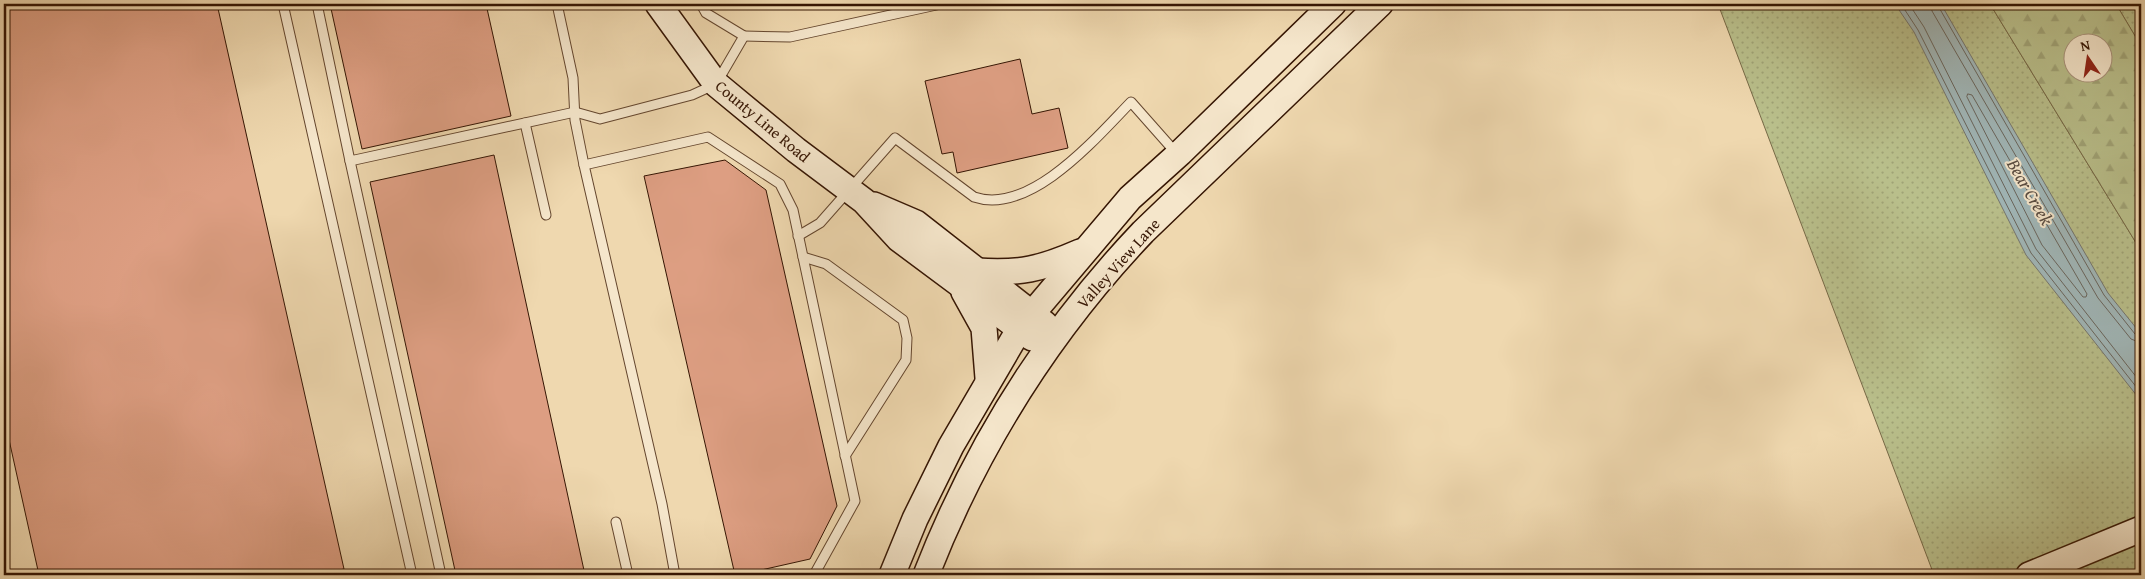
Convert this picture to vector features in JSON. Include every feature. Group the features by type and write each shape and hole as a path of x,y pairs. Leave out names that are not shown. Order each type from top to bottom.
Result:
{"main road":[{"name":"County Line Road","path":"658,4 716,84 796,150 857,196 899,239 968,277 1053,341"},
{"name":"Valley View Lane","path":"886,575 896,565 950,446 988,378 1025,321 1130,198 1178,155 1333,4"},
{"name":"Valley View Lane","path":"926,575 965,483 1006,411 1053,341 1108,270 1143,232 1363,9"},
{"path":"988,378 984,328 968,277 1017,273 1048,266 1084,250"},
{"path":"2030,575 2141,529"}],"lane":[{"path":"283,4 412,575"},
{"path":"317,4 441,575"},
{"path":"557,4 573,78 575,112 584,164 662,504 675,575"},
{"path":"701,4 706,13 744,36 790,37 941,4"},
{"path":"350,161 575,112 600,119 692,95 716,84 744,36"},
{"path":"798,236 820,223 857,196 895,138 974,197 982,200 996,199 1038,187 1071,162 1131,102 1178,155"},
{"path":"525,122 546,215"},
{"path":"584,164 708,137 780,184 792,210 855,500 814,575"},
{"path":"803,257 826,264 903,320 907,338 906,360 845,456"},
{"path":"616,522 628,575"}],"green space":[{"path":"1718,4 1990,4 2141,251 2141,575 1934,575"},
{"path":"1990,4 2116,4 2141,46 2141,251"},
{"path":"2116,4 2141,4 2141,46"}],"water":[{"name":"Bear Creek","path":"1895,4 1941,4 2108,293 2141,334 2141,401 2026,255 1914,32"}],"building":[{"path":"4,4 217,4 344,569 316,575 39,575 4,417"},
{"path":"330,4 486,4 511,116 362,149"},
{"path":"1020,59 1032,114 1059,108 1068,148 957,173 953,152 942,154 925,81"},
{"path":"494,155 585,575 456,575 370,182"},
{"path":"725,160 766,190 837,506 810,559 739,575 735,575 644,176"}]}
